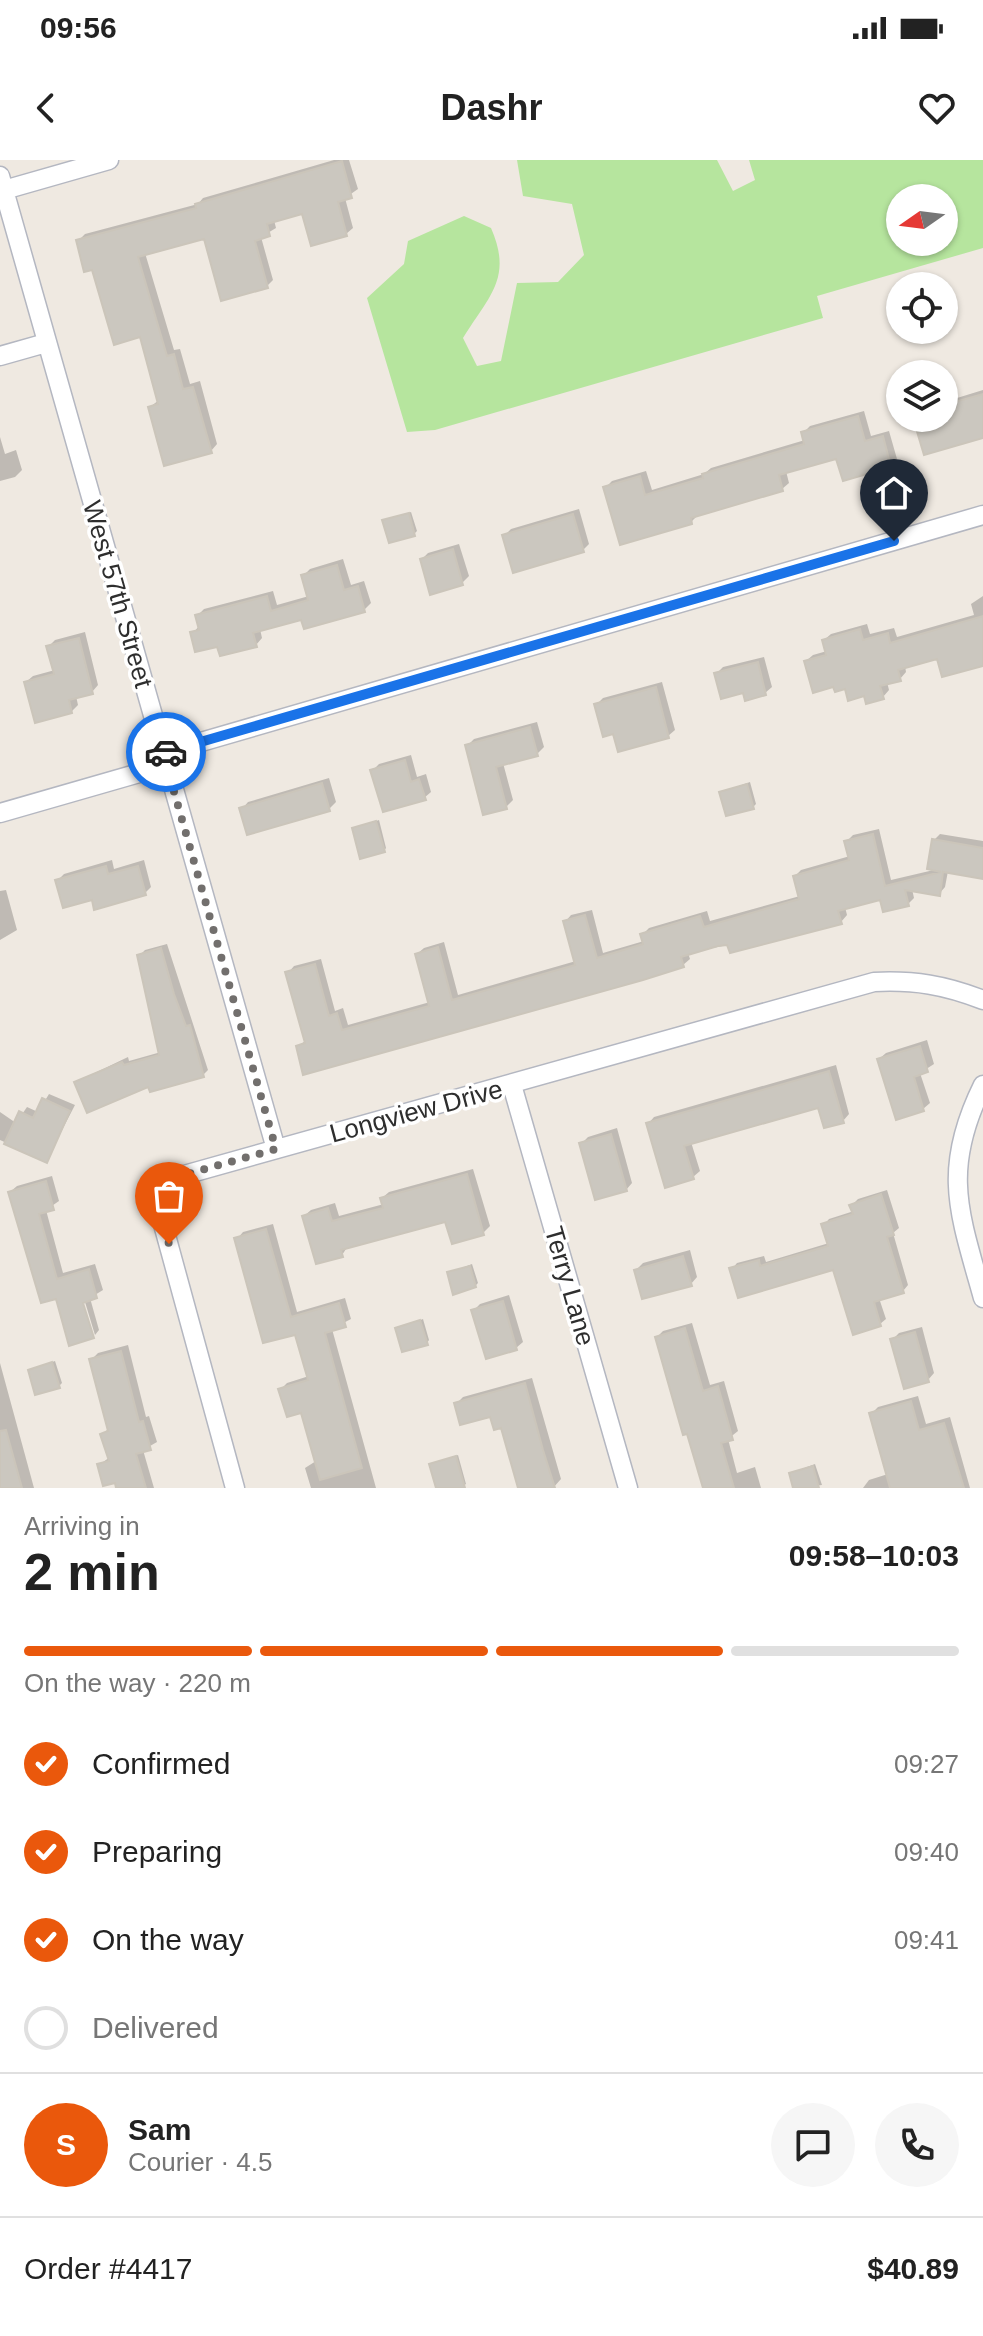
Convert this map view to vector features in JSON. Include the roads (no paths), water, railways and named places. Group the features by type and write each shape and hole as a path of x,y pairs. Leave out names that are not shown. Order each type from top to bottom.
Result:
{"street":[{"path":"2,183 109,160"},
{"name":"West 57th Street","path":"2,183 276,1149"},
{"path":"0,356 46,343"},
{"path":"0,813 165,759 983,515"},
{"name":"Longview Drive","path":"235,1488 152,1184 874,982 915,980 954,988 983,1000"},
{"name":"Terry Lane","path":"512,1085 628,1488"},
{"path":"983,1085 959,1142 955,1179 959,1214 983,1298"}]}
